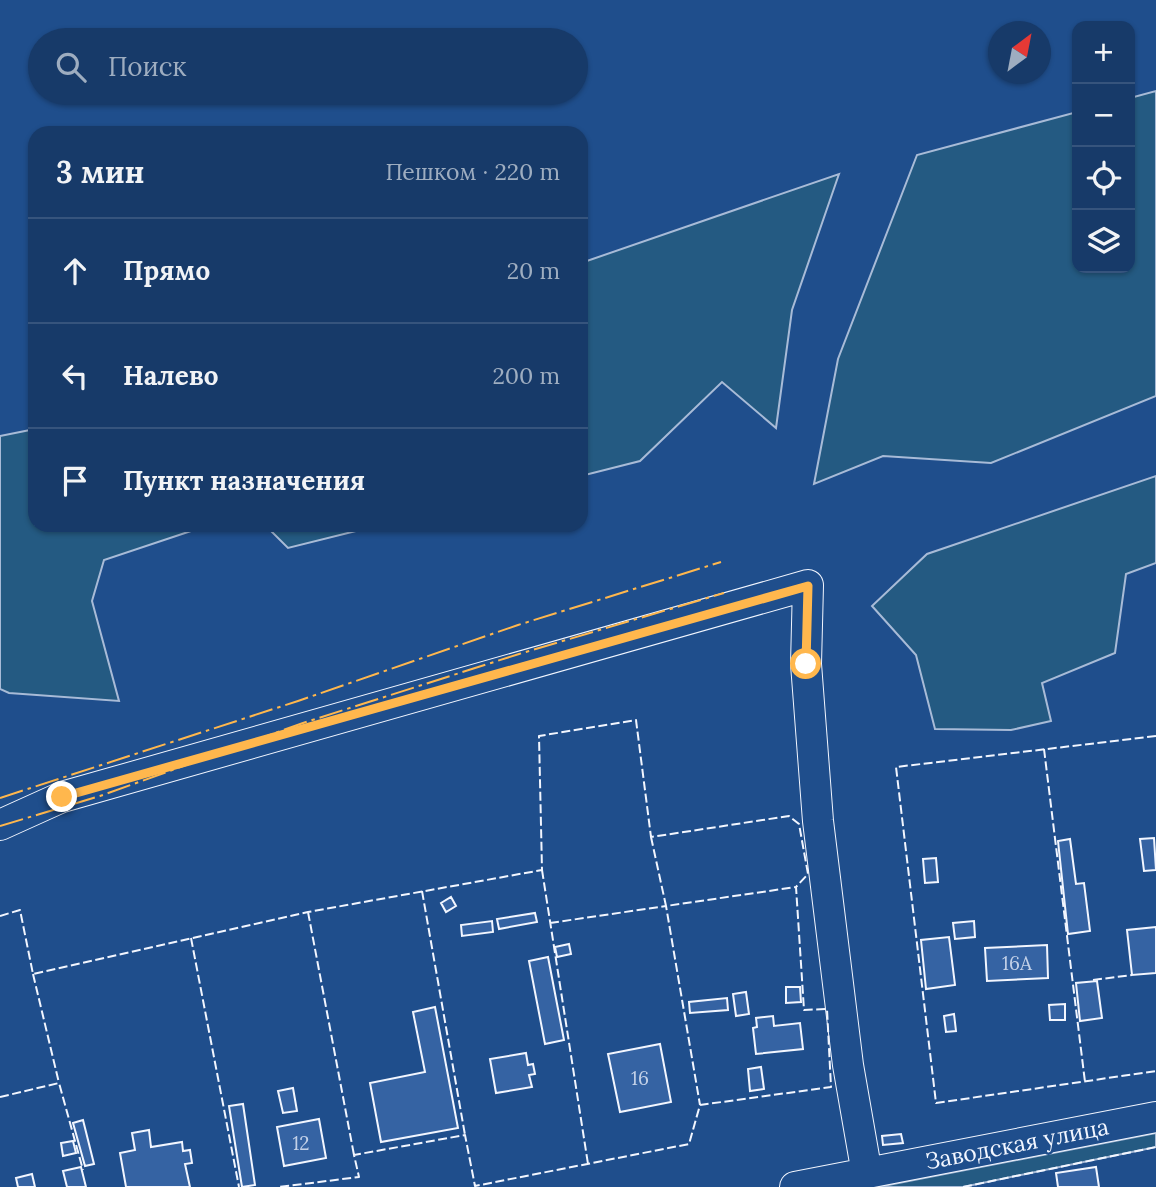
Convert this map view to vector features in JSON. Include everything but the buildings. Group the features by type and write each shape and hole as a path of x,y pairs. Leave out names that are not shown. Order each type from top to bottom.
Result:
{"street":[{"path":"0,825 62,797 808,586 806,664 818,821 848,1065 867,1174"},
{"name":"Заводская улица","path":"795,1187 1156,1117"}],"shaded area":[{"path":"1156,91 1156,396 991,463 883,456 814,484 838,359 917,155 1072,113 1072,273 1135,273 1135,97"},
{"path":"839,174 792,310 776,428 722,382 640,461 588,474 588,261"},
{"path":"28,430 28,532 188,532 104,560 92,601 119,701 9,693 0,689 0,436"},
{"path":"1156,476 1156,563 1126,574 1115,653 1042,683 1051,721 1011,730 935,729 916,655 872,606 927,554"},
{"path":"272,532 352,532 288,548"},
{"path":"1156,1133 1156,1147 963,1187 878,1187"}],"fence":[{"path":"0,916 20,910 33,974 308,912 542,870 539,736 636,720 651,837 789,816 799,824 808,874 796,887 804,1010 827,1009 831,1087 700,1105 689,1144 475,1186 465,1135 354,1155 359,1177 279,1187"},
{"path":"1156,736 896,767 936,1103 1156,1071"},
{"path":"1044,749 1085,1082"},
{"path":"651,837 666,906 796,887"},
{"path":"542,870 588,1164"},
{"path":"422,891 465,1135"},
{"path":"550,923 666,906 700,1105"},
{"path":"308,912 354,1155"},
{"path":"191,938 239,1187"},
{"path":"33,974 59,1083"},
{"path":"1093,980 1132,975"},
{"path":"0,1097 59,1083 83,1170"},
{"path":"963,1187 1156,1147"}],"power":[{"path":"0,798 298,701 518,625 721,562"},
{"path":"0,826 100,796 303,723 519,654 724,593"}],"route":[{"path":"62,797 808,586 806,664"}]}
